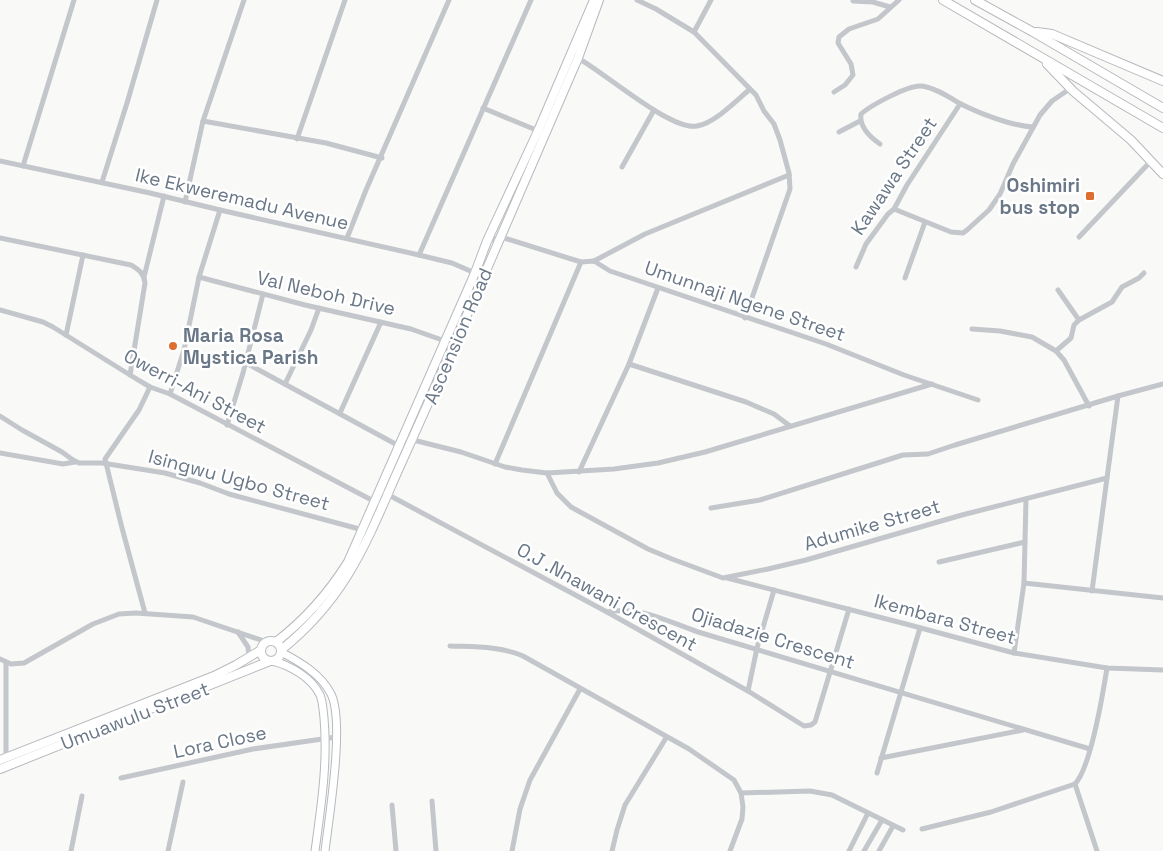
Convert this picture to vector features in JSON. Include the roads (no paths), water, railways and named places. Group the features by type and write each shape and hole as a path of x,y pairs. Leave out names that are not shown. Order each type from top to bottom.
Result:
{"main road":[{"name":"Ascension Road","path":"575,57 594,0"},
{"name":"Ascension Road","path":"281,651 315,620 343,584 361,555 404,436 487,241 541,132 599,0"},
{"path":"943,0 1163,128"},
{"path":"975,0 1034,32 1163,108"},
{"path":"1034,32 1052,34 1163,81"},
{"path":"1040,57 1071,88 1131,140 1163,174"},
{"name":"Ascension Road","path":"384,492 408,450 500,237 541,132"},
{"name":"Ascension Road","path":"276,642 296,626 322,600 348,562 379,505"},
{"path":"315,851 323,795 326,738 322,701 316,689 297,671 263,658 261,650 267,642 276,642 281,651 308,669 328,688 333,699 336,737 324,851"},
{"name":"Umuawulu Street","path":"3,758 214,676 261,650"},
{"path":"271,661 279,658 281,651"},
{"name":"Umuawulu Street","path":"0,769 271,661"}],"street":[{"path":"23,166 73,0"},
{"path":"102,182 128,102 157,0"},
{"path":"185,202 203,121 244,0"},
{"path":"297,138 345,0"},
{"path":"347,238 449,0"},
{"path":"419,255 531,0"},
{"path":"637,0 694,32 750,89 774,124 783,148 790,189 745,318"},
{"path":"694,32 711,0"},
{"path":"834,92 845,85 853,75 851,64 838,43 839,37 849,29 878,19 899,0"},
{"path":"853,1 884,4 890,8"},
{"path":"575,57 654,110 683,125 699,126 708,122 750,89"},
{"path":"839,132 860,121 863,112 883,100 914,87 922,86 948,96 960,104 1017,125 1032,127"},
{"path":"894,209 951,232 963,233 989,210 1000,194 1032,127 1052,101 1071,88"},
{"name":"Kawawa Street","path":"856,267 866,244 888,214 894,209 907,185 960,104"},
{"path":"483,108 541,132"},
{"path":"622,168 654,110"},
{"path":"203,121 326,143 382,158"},
{"path":"860,121 872,138 880,144"},
{"path":"1079,237 1151,160"},
{"name":"Ike Ekweremadu Avenue","path":"0,161 102,182 347,238 452,263 475,273"},
{"path":"487,241 500,237 582,262 594,261 645,234 789,176"},
{"path":"130,375 144,292 144,277 164,196"},
{"path":"170,394 184,350 199,277 220,210"},
{"path":"905,278 925,222"},
{"path":"0,238 130,265 141,272 144,277"},
{"path":"66,335 83,254"},
{"name":"Umunnaji Ngene Street","path":"594,261 610,271 826,344 904,375 978,400"},
{"path":"495,464 582,262"},
{"path":"1056,351 1071,338 1074,325 1079,320 1112,302 1122,287 1139,278 1144,273"},
{"name":"Val Neboh Drive","path":"199,277 319,308 411,329 445,341"},
{"path":"579,472 629,364 658,288"},
{"path":"1058,290 1079,320"},
{"path":"227,425 246,363 263,294"},
{"path":"285,384 311,330 319,308"},
{"name":"Owerri-Ani Street","path":"0,310 43,322 150,387 170,394 379,505"},
{"path":"340,413 381,322"},
{"path":"972,329 1000,331 1032,337 1056,351 1064,360 1089,406"},
{"path":"246,363 408,450"},
{"path":"629,364 746,402 774,414 790,426"},
{"path":"404,436 495,464 522,470 579,472 614,469 705,452 932,384"},
{"path":"711,508 760,500 903,455 928,454 939,451 1037,420 1163,384"},
{"path":"145,613 105,464 105,457 139,410 150,387"},
{"path":"1092,591 1118,396"},
{"path":"0,416 76,462"},
{"name":"Isingwu Ugbo Street","path":"0,452 63,464 76,462 105,464 165,473 229,494 364,530"},
{"path":"547,472 557,493 571,507 648,548 723,578"},
{"name":"Adumike Street","path":"723,578 768,570 962,515 1107,478"},
{"name":"O.J .Nnawani Crescent","path":"384,492 748,691 804,726 815,722 830,671"},
{"path":"1014,653 1024,584 1026,499"},
{"path":"939,562 1025,542"},
{"name":"Ikembara Street","path":"723,578 1014,653 1107,668 1163,670"},
{"path":"1024,584 1163,597"},
{"path":"748,691 757,648 774,590"},
{"name":"Ojiadazie Crescent","path":"606,612 619,610 658,617 698,632 757,648 1090,749"},
{"path":"830,671 849,610"},
{"path":"0,659 6,663 19,664 30,661 81,630 119,614 145,613 193,617 267,642"},
{"path":"877,773 920,628"},
{"path":"237,632 248,647 249,658"},
{"path":"450,646 497,648 523,656 666,738 689,749 734,780 741,792 742,818 730,851"},
{"path":"3,758 6,663"},
{"path":"922,830 991,812 1075,784 1083,773 1090,749 1100,711 1107,668"},
{"path":"512,851 520,809 530,780 580,689"},
{"path":"881,758 1024,730"},
{"name":"Lora Close","path":"121,778 253,749 336,737"},
{"path":"612,851 625,804 666,738"},
{"path":"168,851 183,782"},
{"path":"1075,784 1097,851"},
{"path":"741,792 820,792 832,795 903,830"},
{"path":"71,851 82,796"},
{"path":"432,801 436,851"},
{"path":"392,805 396,851"},
{"path":"849,851 868,813"},
{"path":"864,851 882,820"},
{"path":"879,851 893,826"}],"place":[{"name":"Oshimiri bus stop","path":"1090,196"},
{"name":"Maria Rosa Mystica Parish","path":"173,346"}]}
